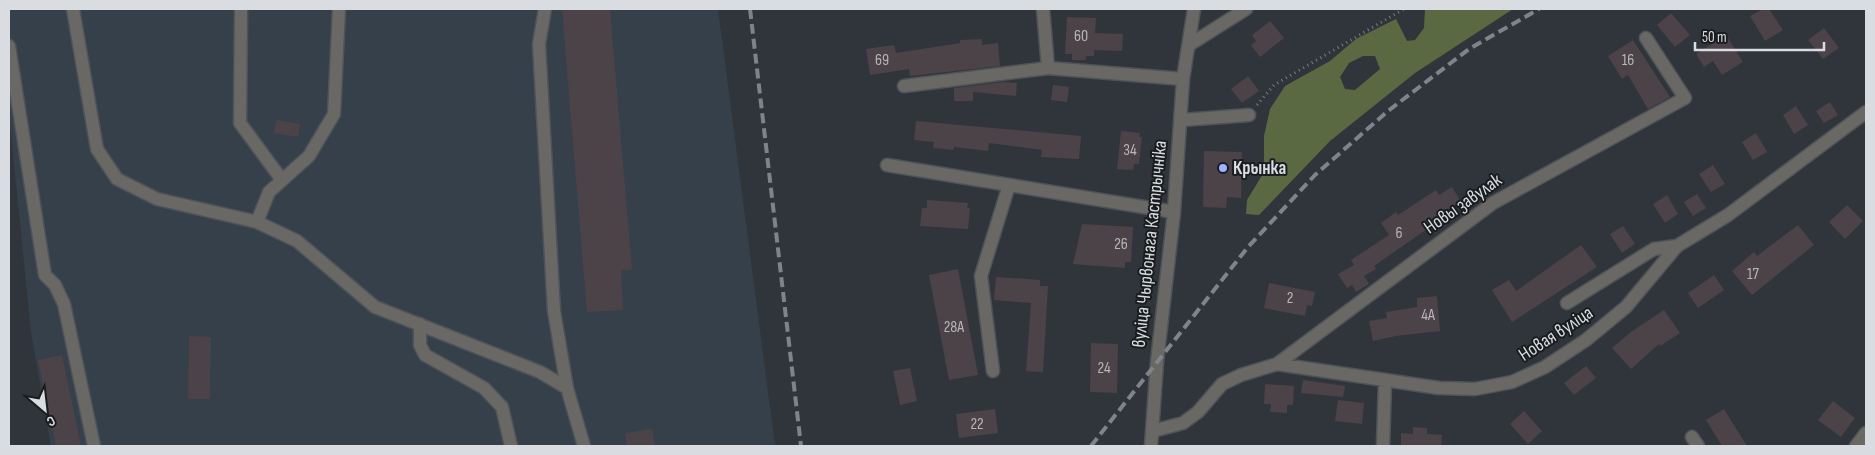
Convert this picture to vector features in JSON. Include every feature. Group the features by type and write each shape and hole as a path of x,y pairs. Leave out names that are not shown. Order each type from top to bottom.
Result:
{"street":[{"path":"73,9 97,149 117,179 157,200 257,222 297,241 375,307 540,372 567,388"},
{"path":"241,9 240,124 282,180"},
{"path":"257,222 269,192 309,156 334,114 339,9"},
{"path":"545,9 539,44 554,311 567,388 584,446"},
{"path":"1043,9 1048,68"},
{"name":"вуліца Чырвонага Кастрычніка","path":"1151,446 1157,362 1182,120 1183,78 1194,9"},
{"path":"1188,45 1246,9"},
{"name":"Новы завулак","path":"1277,364 1493,202 1685,98 1646,38"},
{"path":"9,46 45,275 55,285 64,304 94,446"},
{"path":"904,86 1048,68 1183,78"},
{"name":"Новая вуліца","path":"1153,431 1183,423 1198,412 1222,384 1241,375 1277,364 1385,382 1440,388 1475,389 1512,382 1537,370 1586,340 1626,307 1677,246 1728,215 1866,112"},
{"path":"1182,120 1249,115"},
{"path":"887,165 1174,212"},
{"path":"993,371 981,276 1009,185"},
{"path":"1567,302 1654,249 1677,246"},
{"path":"420,324 420,345 425,355 484,388 502,407 512,446"},
{"path":"1383,446 1385,382"},
{"path":"1856,446 1866,433"}],"path":[{"path":"1249,115 1274,85 1404,9"}],"shaded area":[{"path":"9,9 718,9 775,446 51,446 31,332 9,114"}],"green space":[{"path":"1425,9 1513,9 1415,73 1330,141 1259,215 1246,214 1247,200 1264,172 1264,136 1270,109 1285,86 1330,61 1356,39 1396,19 1407,41 1415,40 1424,28","holes":["1363,56 1375,56 1380,69 1355,90 1345,89 1340,77 1349,63"]}],"building":[{"path":"562,9 610,9 632,270 621,270 623,310 587,312"},
{"path":"1763,9 1769,9 1783,30 1765,41 1750,16"},
{"path":"1671,13 1690,35 1675,47 1657,25"},
{"path":"1067,17 1096,18 1095,33 1123,34 1122,51 1094,50 1094,56 1086,56 1086,60 1072,60 1072,54 1065,54"},
{"path":"1270,21 1284,38 1260,57 1251,45 1256,41 1252,35"},
{"path":"1824,28 1839,48 1823,59 1808,40"},
{"path":"1726,35 1743,62 1722,75 1713,61 1704,67 1696,54"},
{"path":"982,39 982,45 998,43 1000,66 910,76 909,69 870,75 866,49 894,45 896,53 960,43 960,40"},
{"path":"1633,40 1670,97 1648,109 1628,75 1622,79 1608,56"},
{"path":"1248,76 1259,91 1242,103 1231,89"},
{"path":"1004,82 1017,83 1016,96 973,92 973,101 954,101 954,88"},
{"path":"1053,85 1069,87 1067,102 1051,100"},
{"path":"1830,102 1838,115 1824,123 1816,111"},
{"path":"1796,106 1808,125 1794,134 1783,115"},
{"path":"276,120 300,124 298,137 274,133"},
{"path":"916,121 1081,136 1079,159 1041,157 1042,150 989,143 988,151 954,147 954,150 933,148 934,142 914,140"},
{"path":"1121,131 1140,133 1139,137 1142,137 1139,164 1134,164 1133,170 1117,169"},
{"path":"1756,133 1767,152 1753,160 1742,142"},
{"name":"Крынка","path":"1204,151 1242,152 1241,198 1227,197 1226,208 1203,207"},
{"path":"1713,165 1725,184 1711,192 1699,174"},
{"path":"1452,187 1461,202 1448,209 1450,213 1374,266 1376,269 1364,276 1369,284 1356,292 1352,285 1347,288 1338,274 1354,265 1351,260 1389,235 1381,223 1396,212 1398,215 1436,190 1439,195"},
{"path":"1697,194 1706,208 1693,216 1684,202"},
{"path":"1667,195 1678,214 1665,223 1653,204"},
{"path":"927,200 968,203 967,208 970,208 968,229 920,226 922,208 927,208"},
{"path":"1847,205 1863,221 1845,239 1829,222"},
{"path":"1082,224 1133,227 1131,262 1125,262 1125,268 1073,264"},
{"path":"1798,225 1814,245 1752,295 1732,271 1754,252 1757,256"},
{"path":"1623,226 1635,244 1622,253 1610,234"},
{"path":"1581,245 1597,267 1512,322 1492,290 1509,280 1516,291"},
{"path":"958,269 978,375 949,380 929,275"},
{"path":"1714,275 1724,290 1698,308 1688,293"},
{"path":"996,277 1040,280 1040,286 1048,286 1043,372 1026,371 1031,303 994,300"},
{"path":"1269,283 1315,292 1312,306 1307,305 1305,316 1264,308"},
{"path":"1437,296 1440,331 1396,336 1373,341 1369,321 1387,318 1386,312 1417,307 1417,298"},
{"path":"1664,310 1680,333 1660,346 1659,344 1631,369 1612,348 1631,332"},
{"path":"189,336 211,337 210,399 188,399"},
{"path":"1091,343 1118,344 1117,393 1090,392"},
{"path":"62,355 81,446 56,446 38,360"},
{"path":"1586,366 1596,378 1574,395 1564,383"},
{"path":"910,368 917,401 900,405 893,371"},
{"path":"1303,380 1345,386 1343,397 1301,393"},
{"path":"1265,384 1294,386 1293,405 1287,405 1287,413 1270,412 1271,404 1264,404"},
{"path":"1338,400 1364,403 1362,424 1335,421"},
{"path":"1833,401 1855,418 1841,437 1818,420"},
{"path":"995,409 998,433 959,438 956,414"},
{"path":"1724,409 1747,446 1722,446 1706,420"},
{"path":"1524,411 1542,431 1528,444 1510,424"},
{"path":"1413,427 1427,428 1427,434 1442,435 1441,446 1401,446 1401,433 1413,434"},
{"path":"652,429 655,446 627,446 625,433"}],"railway":[{"path":"750,9 801,446"},
{"path":"1091,446 1248,247 1315,175 1388,111 1469,49 1539,9"}],"place":[{"name":"Крынка","path":"1223,168"}]}
